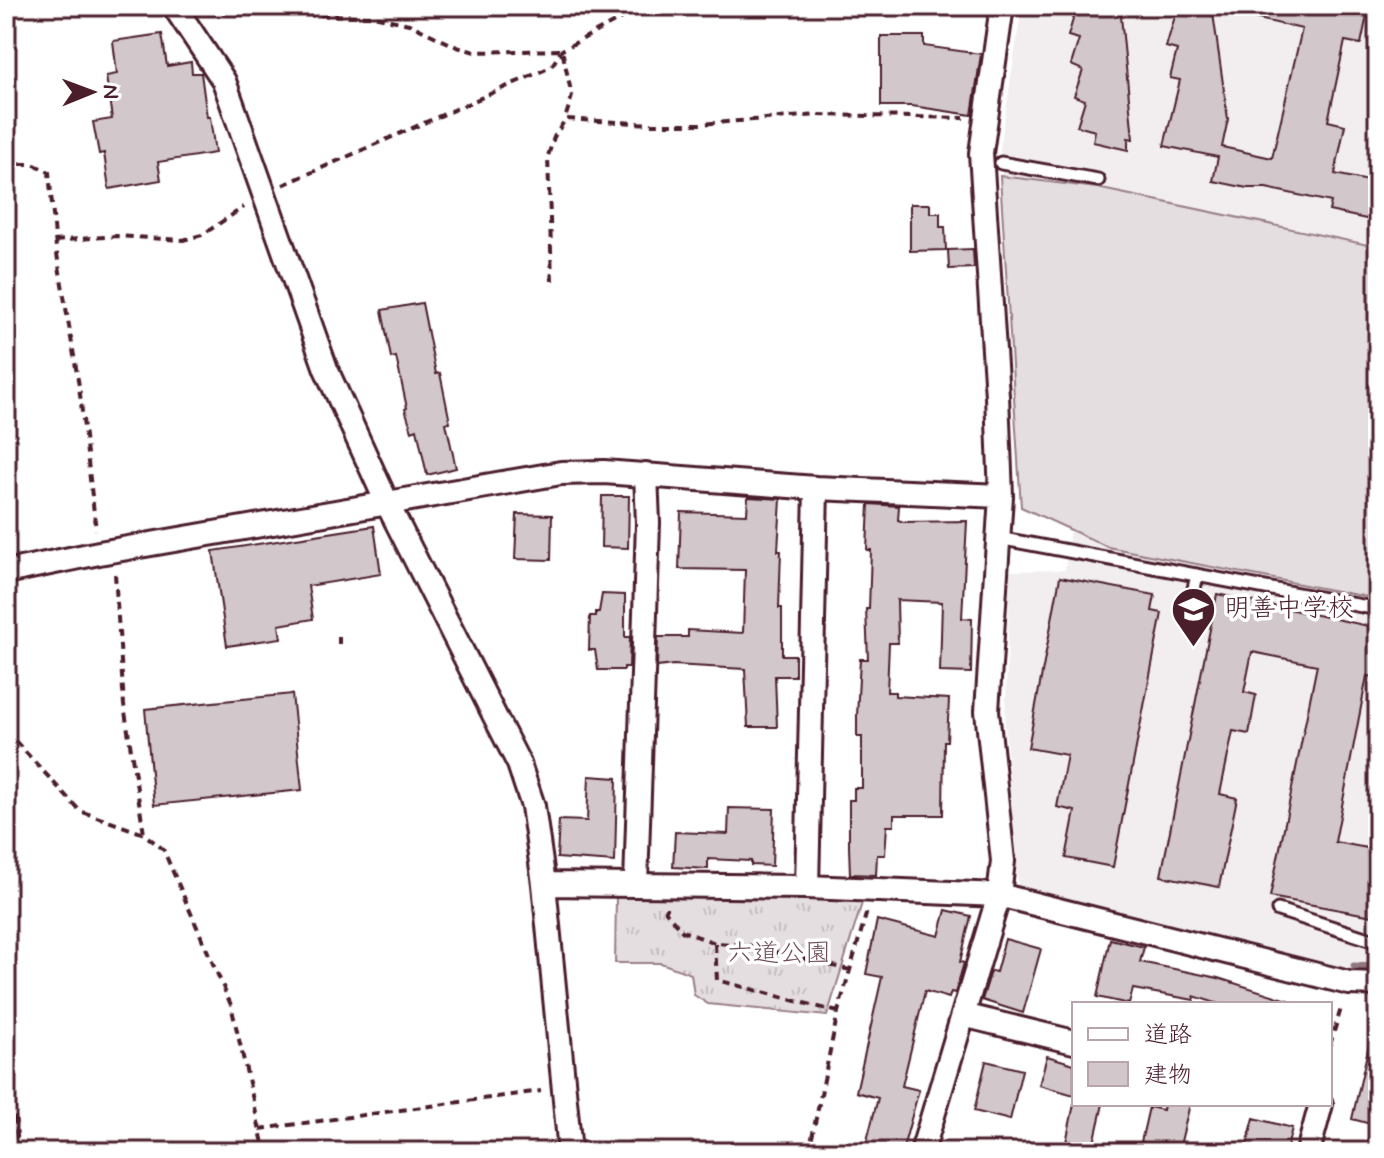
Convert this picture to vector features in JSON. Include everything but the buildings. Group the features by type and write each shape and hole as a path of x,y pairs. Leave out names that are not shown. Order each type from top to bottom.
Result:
{"street":[{"path":"922,1152 999,895 1003,861 987,711 1001,496 991,162 986,118 1002,6"},
{"path":"176,9 224,81 326,369 388,505 519,764 533,806 544,884 570,1152"},
{"path":"6,572 561,473 646,474 816,488 1001,496"},
{"path":"636,884 648,523 646,474"},
{"path":"807,887 816,488"},
{"path":"544,884 807,887 999,895 1349,983 1378,984"},
{"path":"963,1015 1072,1042"},
{"path":"1308,1152 1320,1106"}],"lane":[{"path":"991,162 1098,180"},
{"path":"998,538 1378,609"},
{"path":"1188,616 1197,575"},
{"path":"1278,910 1378,942"}],"path":[{"path":"176,9 373,16 409,24 457,47 475,52 528,53 562,50 644,6"},
{"path":"552,281 548,156 572,96 562,50"},
{"path":"55,241 116,236 183,240 202,235 265,193 551,67 562,50"},
{"path":"565,119 700,124 818,115 986,118"},
{"path":"6,164 33,164 49,172 55,241 105,552 144,834"},
{"path":"339,636 339,645"},
{"path":"6,731 80,811 144,834 163,849 231,1005 265,1152"},
{"path":"809,1152 838,1012 874,890"},
{"path":"666,912 682,931 715,943 747,945 850,971"},
{"path":"715,943 717,980 838,1012"},
{"path":"1332,1038 1349,983"},
{"path":"6,1047 19,1152"},
{"path":"260,1129 563,1088"},
{"path":"6,1149 41,1152"}],"shaded area":[{"name":"明善中学校","path":"1022,6 1378,6 1378,969 1333,967 1018,885 1005,725 1010,571 1065,570 1070,530 1021,507 1000,149"}],"green space":[{"path":"1000,176 1097,188 1378,247 1378,599 1108,547 1021,507"},
{"name":"六道公園","path":"616,896 861,898 862,903 827,1016 708,1004 694,995 691,974 661,963 615,963"}],"waterway":[{"path":"1354,966 1378,967"}],"place":[{"name":"明善中学校","path":"1193,648"}]}
